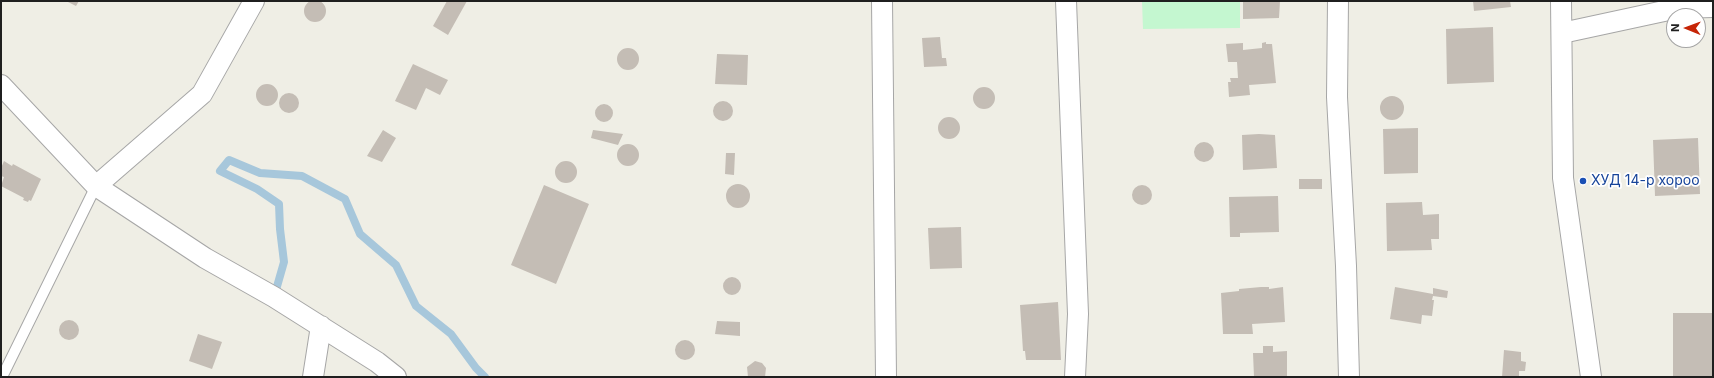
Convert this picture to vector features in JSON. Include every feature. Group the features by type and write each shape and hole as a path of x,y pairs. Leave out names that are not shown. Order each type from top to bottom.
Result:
{"street":[{"path":"96,186 202,94 254,1"},
{"path":"882,1 886,377"},
{"path":"1066,1 1078,314 1076,377"},
{"path":"1338,1 1337,97 1346,266 1349,377"},
{"path":"1561,1 1563,178 1591,377"},
{"path":"1562,33 1678,8 1713,7"},
{"path":"1,85 96,186 205,258 274,297 321,326 377,362 396,377"},
{"path":"313,377 321,326"}],"lane":[{"path":"2,377 96,186"}],"green space":[{"path":"1142,1 1240,1 1240,28 1143,29"}],"building":[{"path":"315,0 323,3 326,11 323,19 315,22 307,19 304,11 307,3"},
{"path":"66,1 79,1 76,6"},
{"path":"447,1 467,1 448,35 433,26"},
{"path":"1243,1 1280,1 1279,18 1243,19"},
{"path":"1473,1 1510,1 1511,7 1474,11"},
{"path":"1493,27 1494,82 1447,84 1446,29"},
{"path":"940,37 942,58 946,58 947,66 924,67 922,38"},
{"path":"1266,42 1266,44 1272,44 1276,83 1249,85 1250,95 1229,97 1228,82 1231,82 1230,78 1238,78 1237,62 1228,62 1226,44 1243,43 1243,50 1262,48 1262,43"},
{"path":"628,48 636,51 639,59 636,67 628,70 620,67 617,59 620,51"},
{"path":"717,54 748,55 747,85 715,84"},
{"path":"413,64 448,80 440,95 426,88 416,110 395,101"},
{"path":"267,84 275,87 278,95 275,103 267,106 259,103 256,95 259,87"},
{"path":"984,87 992,90 995,98 992,106 984,109 976,106 973,98 976,90"},
{"path":"289,93 296,96 299,103 296,110 289,113 282,110 279,103 282,96"},
{"path":"1392,96 1401,99 1404,108 1401,117 1392,120 1383,117 1380,108 1383,99"},
{"path":"723,101 730,104 733,111 730,118 723,121 716,118 713,111 716,104"},
{"path":"604,104 610,107 613,113 610,119 604,122 598,119 595,113 598,107"},
{"path":"949,117 957,120 960,128 957,136 949,139 941,136 938,128 941,120"},
{"path":"1418,128 1418,173 1384,174 1383,129"},
{"path":"383,130 396,138 382,162 367,156"},
{"path":"593,130 623,134 618,145 591,138"},
{"path":"1242,135 1275,135 1277,168 1243,170"},
{"path":"1698,138 1700,194 1655,196 1653,140"},
{"path":"1200,142 1208,142 1214,148 1214,156 1208,162 1200,162 1194,156 1194,148"},
{"path":"628,144 636,147 639,155 636,163 628,166 620,163 617,155 620,147"},
{"path":"726,153 735,153 734,175 725,174"},
{"path":"4,161 12,166 13,164 41,179 31,201 29,200 28,202 23,200 24,198 1,186 4,177 1,176 1,168"},
{"path":"566,161 574,164 577,172 574,180 566,183 558,180 555,172 558,164"},
{"path":"1299,179 1322,179 1322,189 1299,189"},
{"path":"738,184 747,187 750,196 747,205 738,208 729,205 726,196 729,187"},
{"path":"544,185 589,204 556,284 511,265"},
{"path":"1138,185 1146,185 1152,191 1152,199 1146,205 1138,205 1132,199 1132,191"},
{"path":"1278,196 1279,232 1240,233 1240,237 1230,237 1229,197"},
{"path":"1422,202 1423,215 1439,214 1439,239 1431,239 1432,250 1387,251 1386,203"},
{"path":"961,227 962,268 930,269 928,228"},
{"path":"732,277 738,280 741,286 738,292 732,295 726,292 723,286 726,280"},
{"path":"1269,287 1269,289 1283,287 1285,322 1252,324 1253,334 1223,334 1221,293 1239,291 1239,289"},
{"path":"1395,287 1433,294 1433,288 1448,291 1447,298 1433,296 1432,316 1422,315 1421,324 1390,319"},
{"path":"1058,302 1061,360 1026,360 1025,351 1023,351 1020,305"},
{"path":"1673,313 1713,313 1713,377 1673,377"},
{"path":"65,320 73,320 79,326 79,334 73,340 65,340 59,334 59,326"},
{"path":"717,321 740,322 740,336 715,334"},
{"path":"198,334 222,342 212,369 189,361"},
{"path":"685,340 692,343 695,350 692,357 685,360 678,357 675,350 678,343"},
{"path":"1263,346 1273,346 1273,352 1287,351 1287,377 1254,377 1253,353 1263,353"},
{"path":"1504,350 1521,352 1521,361 1526,362 1525,371 1519,371 1519,377 1502,377"},
{"path":"755,361 762,363 766,368 765,377 748,377 747,367"}],"waterway":[{"path":"274,297 284,262 279,204 257,189 220,171 229,160 260,173 302,176 345,199 360,234 396,265 416,306 451,334 476,368 485,377"}],"place":[{"name":"ХУД 14-р хороо","path":"1583,181"}]}
